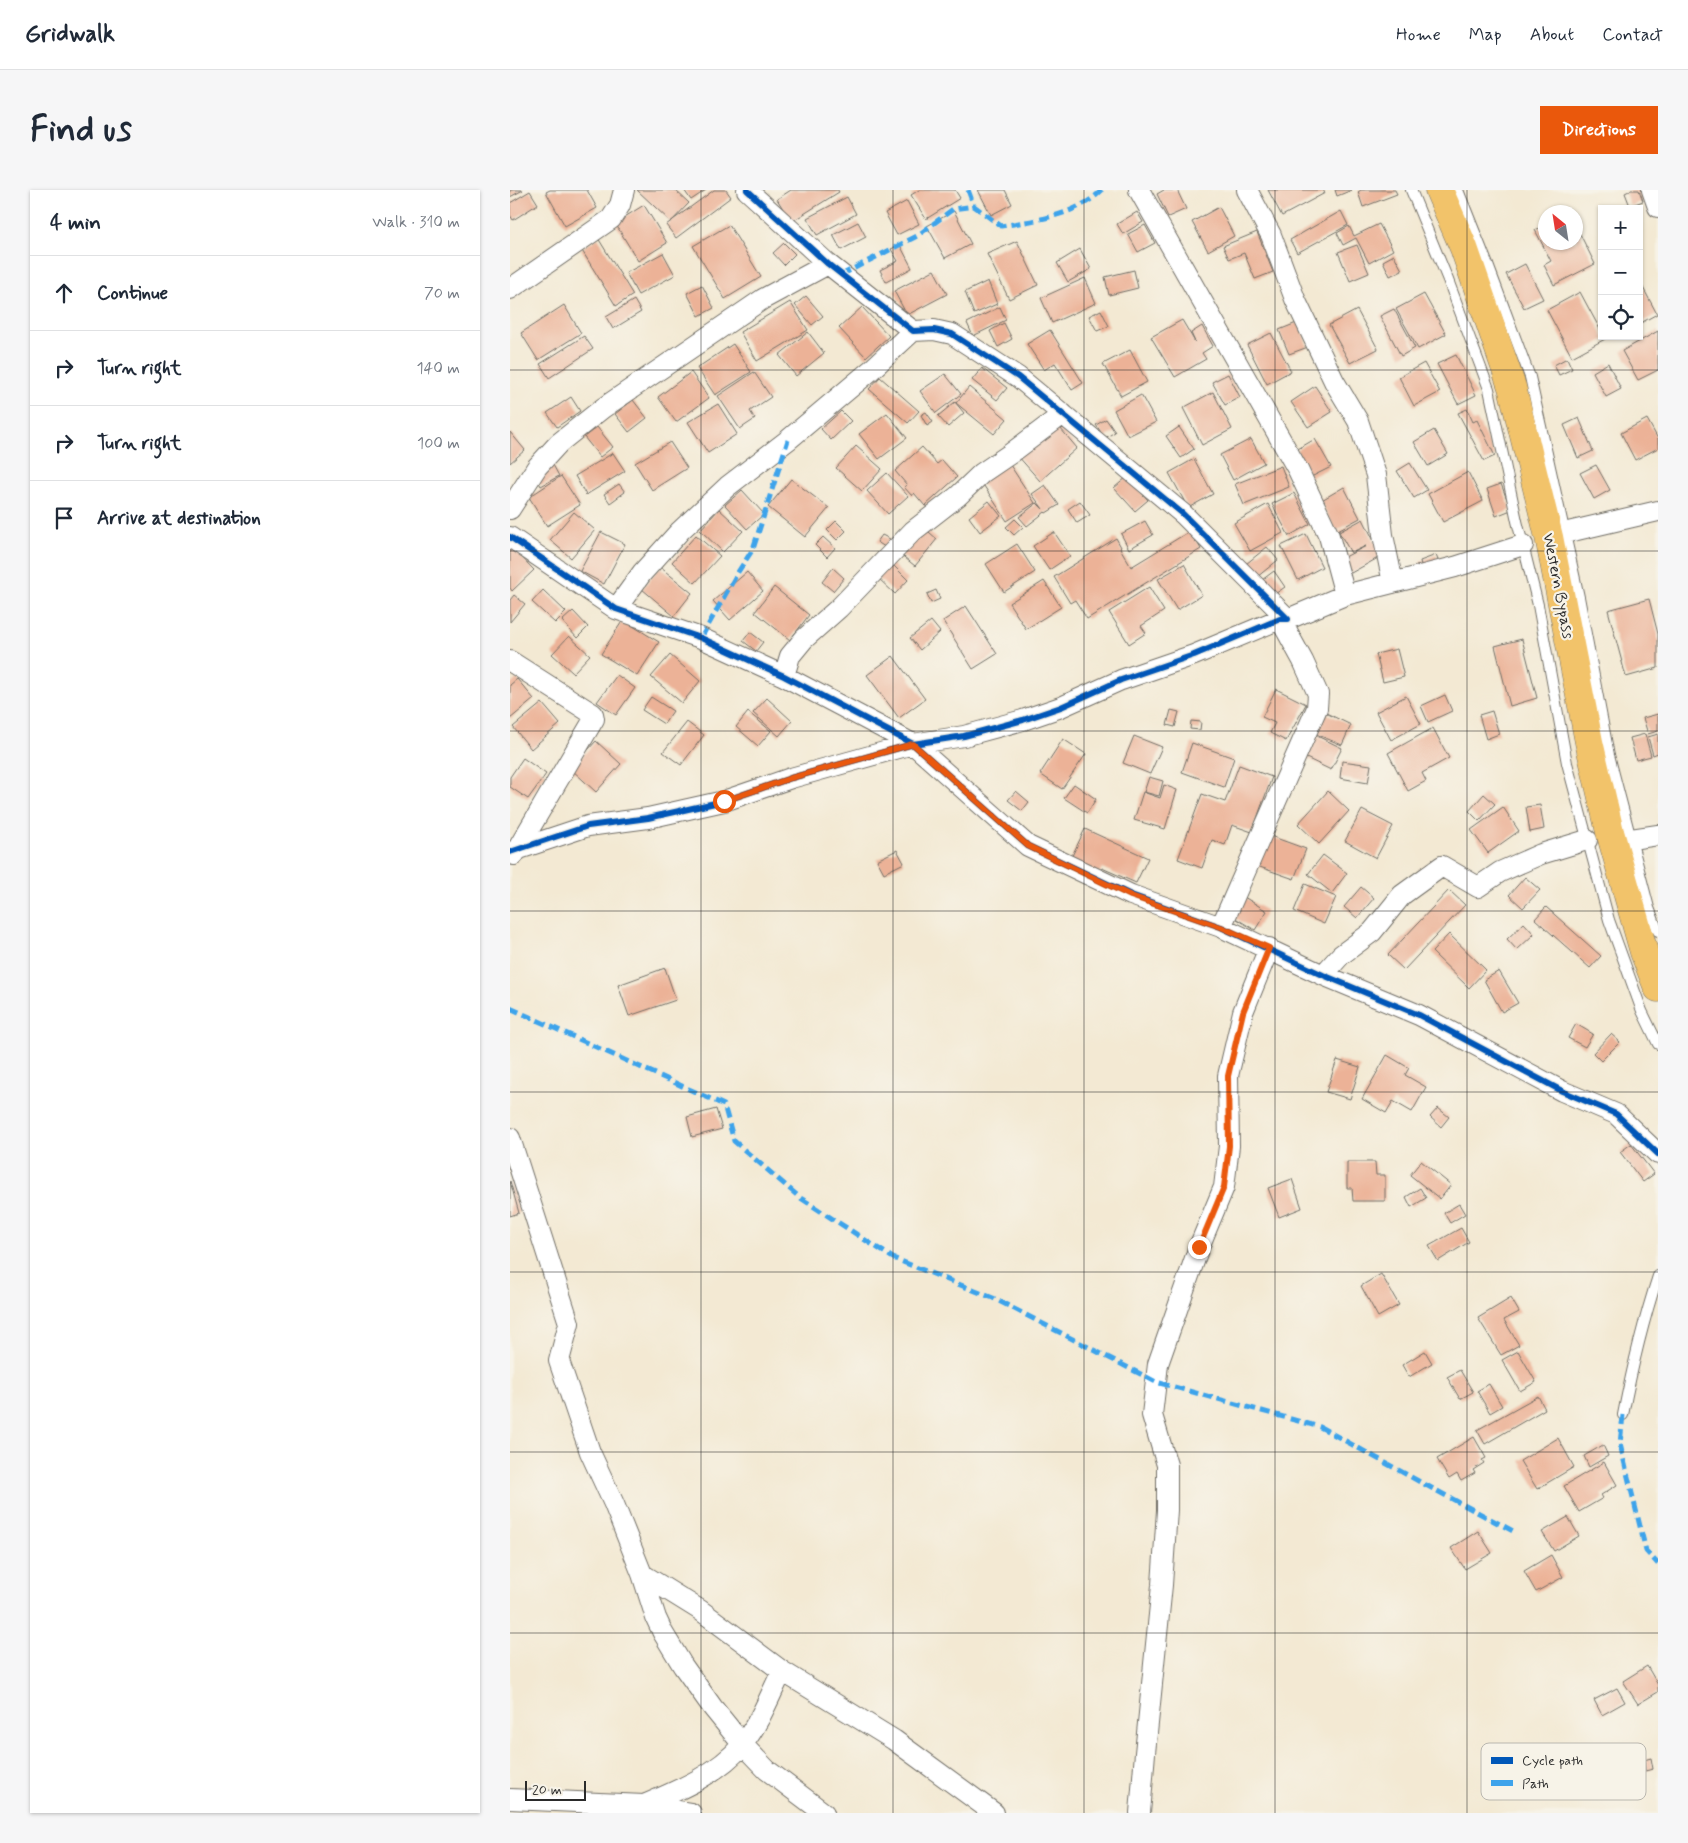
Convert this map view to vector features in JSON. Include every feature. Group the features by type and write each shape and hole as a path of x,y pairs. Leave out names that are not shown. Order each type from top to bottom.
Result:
{"main road":[{"name":"Western Bypass","path":"1439,190 1464,248 1512,388 1549,537 1589,742 1606,814 1644,952 1658,988"}],"street":[{"path":"510,289 526,280 612,219 620,206 624,190"},
{"path":"747,190 828,264 914,331"},
{"path":"1139,190 1298,470 1329,536 1345,595"},
{"path":"1247,190 1271,235 1298,308 1334,381 1358,421 1376,475 1383,534 1393,583"},
{"path":"1652,190 1658,207"},
{"path":"510,509 538,467 559,443 603,408 763,298 828,264"},
{"path":"616,609 642,573 680,530 728,486 788,440 914,331 934,330 952,334 1018,377 1183,514 1284,619 1318,694 1317,708 1221,927"},
{"path":"784,676 790,656 804,639 839,608 913,531 958,496 982,473 1063,414"},
{"path":"1564,533 1658,511"},
{"path":"510,537 616,609 700,638 784,676 913,744 1028,846 1131,896 1221,927 1323,975 1419,1015 1562,1090 1616,1114 1658,1154"},
{"path":"512,855 588,826 648,818 724,801 791,778 913,744 964,736 1051,710 1121,680 1194,655 1345,595 1455,567 1523,545"},
{"path":"510,661 593,714 594,719 512,855"},
{"path":"1631,839 1658,835"},
{"path":"1323,975 1341,955 1372,932 1402,895 1442,866 1478,887 1500,872 1541,854 1587,840"},
{"path":"1140,1813 1144,1753 1168,1510 1167,1466 1152,1415 1158,1364 1195,1256 1224,1187 1229,1146 1228,1076 1243,1012 1269,948"},
{"path":"510,1138 570,1323 559,1361 590,1452 614,1504 642,1574 656,1618 672,1648 712,1708 742,1745 776,1778 824,1813"},
{"path":"642,1574 700,1610 782,1671 894,1740 994,1813"},
{"path":"644,1805 712,1770 730,1757 742,1745 758,1719 782,1671"},
{"path":"510,1799 644,1805 691,1813"}],"lane":[{"path":"1412,190 1489,389 1538,606 1567,763 1609,920 1642,1011 1658,1044"},
{"path":"1458,190 1530,377 1579,597 1609,755 1650,908 1658,931"},
{"path":"1623,1415 1643,1326 1658,1276"}],"building":[{"path":"510,190 523,190 510,197"},
{"path":"550,190 587,190 597,208 565,226 546,192"},
{"path":"637,190 675,190 689,203 671,222"},
{"path":"684,190 706,190 691,200"},
{"path":"714,190 726,190 731,197 676,238 666,225"},
{"path":"791,190 838,190 839,192 791,222 777,199"},
{"path":"919,190 955,190 960,198 926,219 911,195"},
{"path":"978,190 1005,190 1012,204 991,215"},
{"path":"1164,190 1177,190 1186,209 1168,217 1157,194"},
{"path":"1268,190 1323,190 1325,193 1282,216"},
{"path":"1335,190 1352,190 1337,196"},
{"path":"1361,190 1395,190 1397,194 1363,207 1358,192"},
{"path":"1631,190 1639,190 1643,201 1630,205 1625,193"},
{"path":"530,191 538,204 513,220 510,215 510,203"},
{"path":"847,197 856,214 817,235 807,218"},
{"path":"907,201 919,224 897,235 885,213"},
{"path":"644,205 667,243 638,261 615,223"},
{"path":"1219,207 1234,236 1208,251 1192,222"},
{"path":"954,211 971,244 945,258 927,226"},
{"path":"1341,211 1348,225 1297,253 1290,240"},
{"path":"1137,212 1143,222 1123,234 1117,224"},
{"path":"858,222 866,237 841,250 833,235"},
{"path":"1379,224 1393,250 1369,263 1356,238 1343,245 1337,233 1349,226 1354,236"},
{"path":"729,225 761,277 725,299 693,246"},
{"path":"1145,225 1155,243 1138,252 1128,234"},
{"path":"1257,232 1273,272 1255,279 1244,253 1229,259 1223,246"},
{"path":"598,238 633,295 616,306 581,249"},
{"path":"1583,240 1595,264 1554,285 1544,265 1551,261 1545,250 1583,250"},
{"path":"1017,241 1038,285 1009,299 987,254"},
{"path":"784,243 795,254 784,265 773,253"},
{"path":"900,245 912,268 886,282 880,270 898,261 891,249"},
{"path":"1357,245 1369,273 1350,281 1338,252"},
{"path":"1080,249 1091,269 1068,282 1057,263"},
{"path":"663,253 675,275 638,295 626,273"},
{"path":"1394,255 1402,270 1390,276 1383,261"},
{"path":"1525,264 1543,299 1524,308 1506,274"},
{"path":"934,270 947,294 907,315 894,291"},
{"path":"1134,270 1138,288 1109,295 1105,277"},
{"path":"1085,278 1096,303 1052,323 1041,298"},
{"path":"988,281 997,304 974,314 965,292"},
{"path":"702,285 714,308 699,316 687,293"},
{"path":"1643,288 1657,314 1643,322"},
{"path":"1580,292 1598,326 1598,340 1603,340 1572,357 1547,310"},
{"path":"1424,294 1446,334 1418,349 1396,309"},
{"path":"806,296 823,316 812,325 795,305"},
{"path":"634,300 641,312 613,329 606,317"},
{"path":"790,302 808,330 757,361 740,332"},
{"path":"564,305 581,333 538,360 521,333"},
{"path":"862,307 889,336 866,357 839,328"},
{"path":"1000,307 1006,320 973,336 967,323"},
{"path":"1394,309 1415,348 1401,356 1380,316"},
{"path":"1101,310 1109,326 1097,331 1089,316"},
{"path":"1357,310 1378,349 1350,363 1329,325"},
{"path":"1182,320 1195,342 1191,333 1202,326 1213,346 1202,353 1206,359 1175,377 1151,337"},
{"path":"1299,322 1308,347 1289,354 1279,330"},
{"path":"1004,323 1012,339 998,347 990,331"},
{"path":"1050,330 1083,383 1072,390 1055,363 1044,370 1027,344"},
{"path":"1658,331 1658,370 1638,380 1622,351"},
{"path":"808,332 824,353 796,376 779,355"},
{"path":"1271,333 1291,371 1267,384 1247,345"},
{"path":"584,336 593,349 549,378 540,364"},
{"path":"733,344 751,372 715,395 697,368"},
{"path":"1130,350 1147,382 1121,396 1103,364"},
{"path":"1456,355 1476,395 1458,404 1437,364"},
{"path":"1567,358 1572,369 1559,375 1554,365"},
{"path":"1424,363 1440,392 1414,406 1399,377"},
{"path":"1608,363 1621,389 1606,397 1593,372"},
{"path":"982,368 1007,388 997,400 972,380"},
{"path":"691,372 709,398 676,422 658,397"},
{"path":"754,372 771,397 750,411 755,419 740,429 718,396"},
{"path":"945,374 961,394 936,413 920,391"},
{"path":"1228,374 1240,397 1225,405 1212,382"},
{"path":"880,377 919,411 908,423 869,389"},
{"path":"1315,386 1332,412 1308,427 1291,402"},
{"path":"969,387 1007,419 994,434 956,403"},
{"path":"1213,392 1232,429 1202,445 1183,408"},
{"path":"1141,395 1156,422 1128,436 1114,410"},
{"path":"571,397 580,411 557,427 547,413"},
{"path":"633,400 647,418 629,432 615,414"},
{"path":"955,402 964,413 948,427 938,416"},
{"path":"718,404 737,434 708,453 688,422"},
{"path":"1467,409 1473,422 1477,420 1495,456 1484,461 1458,413"},
{"path":"841,411 851,421 831,440 821,429"},
{"path":"926,412 933,422 927,426 921,415"},
{"path":"887,413 907,438 879,459 859,434"},
{"path":"1579,418 1593,451 1578,458 1564,425"},
{"path":"1106,419 1115,432 1105,438 1096,425"},
{"path":"1647,419 1658,439 1658,448 1635,460 1621,433"},
{"path":"1055,422 1077,448 1040,481 1017,455"},
{"path":"597,427 613,447 600,457 584,437"},
{"path":"1179,427 1194,449 1181,458 1166,436"},
{"path":"1434,430 1448,454 1428,466 1414,442"},
{"path":"510,432 525,450 510,463"},
{"path":"1251,439 1264,463 1233,480 1220,455"},
{"path":"1315,439 1331,467 1311,477 1296,450"},
{"path":"670,442 687,468 652,490 635,463"},
{"path":"856,446 882,469 862,491 836,468"},
{"path":"922,447 937,464 942,460 957,477 925,506 914,493 912,496 904,487 907,485 895,471"},
{"path":"613,453 625,471 586,495 575,476"},
{"path":"1194,459 1213,494 1188,508 1169,473"},
{"path":"1008,462 1035,503 1007,521 980,480"},
{"path":"552,463 559,476 541,486 534,473"},
{"path":"1410,463 1427,490 1414,498 1397,471"},
{"path":"1596,465 1610,490 1594,499 1580,473"},
{"path":"1281,466 1289,487 1244,505 1235,484"},
{"path":"1468,472 1483,501 1443,522 1428,494"},
{"path":"887,473 908,496 888,514 867,491"},
{"path":"561,476 580,505 547,526 529,497"},
{"path":"1127,477 1148,500 1135,511 1114,488"},
{"path":"791,479 829,508 805,537 768,507"},
{"path":"619,484 625,492 610,503 604,494"},
{"path":"1501,484 1511,510 1496,516 1487,489"},
{"path":"1045,485 1059,505 1045,512 1027,526 1019,517 1037,503 1043,509 1032,494"},
{"path":"1344,487 1360,518 1336,531 1320,501"},
{"path":"742,490 764,514 747,529 725,505"},
{"path":"1294,493 1310,524 1289,536 1272,504"},
{"path":"989,501 1001,516 980,532 969,517"},
{"path":"1080,501 1090,515 1077,523 1068,509"},
{"path":"1268,504 1283,533 1250,551 1234,523"},
{"path":"719,509 743,531 723,552 700,530"},
{"path":"574,512 595,530 571,558 550,540"},
{"path":"1015,519 1023,527 1014,535 1006,527"},
{"path":"1363,519 1374,541 1385,554 1351,573 1343,558 1366,546 1351,553 1339,532"},
{"path":"836,521 846,531 837,540 827,530"},
{"path":"1145,521 1153,535 1129,549 1121,534"},
{"path":"922,526 937,539 915,566 899,553"},
{"path":"1190,531 1201,549 1087,619 1075,600 1070,603 1054,577 1116,538 1131,567"},
{"path":"601,532 625,544 604,584 580,571"},
{"path":"1054,532 1070,556 1049,570 1033,546"},
{"path":"1306,534 1322,567 1298,580 1281,546"},
{"path":"696,535 720,556 695,583 672,562"},
{"path":"882,535 890,539 885,547 877,542"},
{"path":"823,537 835,548 827,557 815,545"},
{"path":"1017,544 1035,572 1004,592 986,564"},
{"path":"511,546 534,570 512,591 510,588"},
{"path":"1267,547 1278,560 1257,577 1246,564"},
{"path":"1436,555 1439,563 1422,569 1420,561"},
{"path":"891,563 908,580 895,594 877,577"},
{"path":"1184,564 1202,595 1177,610 1158,579"},
{"path":"660,567 692,593 674,616 642,589"},
{"path":"833,568 844,578 833,591 822,582"},
{"path":"1274,571 1285,587 1272,596 1262,580"},
{"path":"747,572 763,591 730,620 713,601"},
{"path":"1044,581 1061,607 1026,629 1009,603"},
{"path":"774,587 809,615 790,640 755,612"},
{"path":"1149,587 1164,611 1141,626 1146,633 1129,644 1109,612"},
{"path":"543,590 566,612 555,623 532,602"},
{"path":"936,590 940,599 931,603 927,594"},
{"path":"514,595 525,604 510,622 510,600"},
{"path":"1649,599 1658,634 1658,668 1626,677 1608,610"},
{"path":"966,606 997,654 973,669 943,621"},
{"path":"573,611 588,627 577,638 562,621"},
{"path":"623,620 659,642 637,676 601,654"},
{"path":"931,621 940,632 920,650 910,638"},
{"path":"750,632 763,642 756,651 743,641"},
{"path":"569,636 590,655 573,673 552,654"},
{"path":"1522,639 1537,698 1510,706 1495,646"},
{"path":"1397,649 1404,677 1383,682 1376,654"},
{"path":"670,655 700,681 682,703 651,677"},
{"path":"893,656 925,699 899,718 867,675"},
{"path":"617,675 635,688 616,715 597,702"},
{"path":"517,679 534,699 510,719 510,685"},
{"path":"1276,689 1306,704 1286,741 1270,733 1275,723 1262,717"},
{"path":"1445,695 1452,711 1428,722 1421,706"},
{"path":"1406,696 1421,724 1391,740 1376,712"},
{"path":"651,697 673,711 664,724 642,710"},
{"path":"767,698 792,721 779,736 753,713"},
{"path":"542,703 560,724 531,749 513,727"},
{"path":"1171,710 1179,712 1175,727 1167,725"},
{"path":"1492,711 1499,734 1486,739 1479,715"},
{"path":"748,712 771,731 758,746 736,727"},
{"path":"1326,713 1351,725 1342,745 1316,734"},
{"path":"1658,714 1658,731 1648,734 1643,718"},
{"path":"1191,721 1201,722 1200,730 1190,729"},
{"path":"687,722 704,735 681,765 663,752"},
{"path":"1433,728 1449,758 1422,773 1426,781 1408,791 1388,753"},
{"path":"1313,734 1342,748 1331,770 1302,756"},
{"path":"1645,734 1651,756 1636,760 1630,738"},
{"path":"1658,734 1658,753 1653,755 1648,737"},
{"path":"1134,736 1162,747 1150,774 1123,763"},
{"path":"1063,739 1086,754 1062,789 1040,774"},
{"path":"596,741 621,764 596,792 571,769"},
{"path":"1192,743 1234,758 1224,787 1182,772"},
{"path":"523,758 546,774 528,799 510,787 510,777"},
{"path":"1342,761 1371,765 1368,783 1340,778"},
{"path":"1239,765 1272,777 1252,832 1232,825 1225,845 1212,840 1202,868 1178,859 1202,794 1225,802"},
{"path":"1149,777 1163,781 1159,796 1144,792"},
{"path":"1074,784 1096,799 1087,813 1064,798"},
{"path":"1164,785 1177,790 1165,829 1134,820 1143,792 1160,798"},
{"path":"1016,791 1029,802 1022,811 1008,800"},
{"path":"1328,791 1349,811 1319,844 1298,824"},
{"path":"1484,794 1495,804 1479,821 1469,811"},
{"path":"1540,805 1544,829 1530,832 1526,807"},
{"path":"1503,807 1519,831 1488,853 1471,830"},
{"path":"1362,810 1393,826 1376,858 1345,841"},
{"path":"1085,829 1148,858 1136,883 1102,868 1098,876 1069,862"},
{"path":"1265,834 1306,849 1294,879 1254,865"},
{"path":"897,850 904,863 884,873 877,860"},
{"path":"1323,855 1347,873 1332,893 1308,874"},
{"path":"1525,877 1540,890 1523,908 1509,895"},
{"path":"1305,884 1336,897 1324,924 1294,911"},
{"path":"1361,887 1374,898 1357,918 1344,907"},
{"path":"1449,890 1465,905 1404,970 1388,955"},
{"path":"1244,897 1267,911 1255,930 1232,916"},
{"path":"1546,907 1601,956 1590,968 1535,919"},
{"path":"1524,923 1534,934 1517,950 1507,939"},
{"path":"1449,934 1486,970 1469,988 1432,952"},
{"path":"665,968 676,1000 629,1016 618,985"},
{"path":"1499,971 1518,1003 1502,1012 1484,980"},
{"path":"1576,1024 1593,1034 1585,1047 1568,1038"},
{"path":"1611,1034 1620,1042 1601,1061 1593,1053"},
{"path":"1387,1055 1409,1068 1405,1075 1426,1087 1412,1112 1393,1101 1386,1113 1362,1099"},
{"path":"1337,1060 1360,1067 1350,1099 1326,1092"},
{"path":"1438,1108 1449,1117 1441,1127 1430,1117"},
{"path":"716,1109 722,1129 692,1137 687,1117"},
{"path":"1631,1144 1654,1174 1643,1182 1620,1152"},
{"path":"1421,1161 1451,1185 1440,1199 1410,1175"},
{"path":"1347,1162 1375,1162 1376,1175 1385,1175 1385,1201 1353,1201 1352,1188 1347,1188"},
{"path":"1292,1179 1302,1208 1279,1217 1268,1188"},
{"path":"510,1181 519,1213 510,1216"},
{"path":"1420,1188 1426,1198 1411,1207 1406,1197"},
{"path":"1459,1204 1465,1214 1450,1223 1444,1213"},
{"path":"1461,1228 1469,1242 1438,1261 1429,1246"},
{"path":"1381,1274 1399,1305 1378,1317 1361,1286"},
{"path":"1511,1298 1519,1312 1504,1320 1519,1345 1501,1355 1478,1318"},
{"path":"1425,1351 1432,1363 1409,1377 1402,1365"},
{"path":"1518,1351 1536,1382 1520,1391 1502,1360"},
{"path":"1460,1370 1473,1392 1460,1399 1447,1377"},
{"path":"1489,1384 1502,1406 1490,1413 1477,1391"},
{"path":"1538,1396 1545,1409 1485,1444 1477,1430"},
{"path":"1474,1437 1486,1458 1482,1460 1484,1463 1473,1470 1475,1473 1461,1481 1457,1474 1449,1479 1437,1459"},
{"path":"1558,1438 1574,1467 1537,1489 1520,1461"},
{"path":"1603,1445 1608,1456 1589,1467 1584,1456"},
{"path":"1604,1462 1617,1485 1601,1495 1603,1498 1579,1512 1564,1486"},
{"path":"1568,1517 1579,1536 1554,1551 1542,1532"},
{"path":"1478,1531 1492,1553 1465,1569 1451,1548"},
{"path":"1551,1555 1563,1577 1536,1592 1524,1571"},
{"path":"1647,1666 1658,1685 1658,1692 1638,1704 1623,1681"},
{"path":"1617,1688 1625,1702 1602,1715 1594,1700"},
{"path":"1651,1758 1653,1769 1646,1771 1646,1759"}],"marked path":[{"path":"968,190 974,206"},
{"path":"841,275 917,236 953,209 974,206 1001,226 1055,216 1080,206 1102,190"},
{"path":"701,638 753,549 788,440"},
{"path":"510,1008 724,1105 734,1141 799,1197 893,1258 993,1298 1156,1382 1320,1427 1513,1531"},
{"path":"1623,1415 1620,1444 1646,1551 1658,1564"}],"cycle path":[{"path":"510,852 588,826 648,818 724,801 791,778 913,744 964,736 1023,720 1061,707 1121,680 1194,655 1280,619 1288,619 1183,514 1018,377 952,334 934,330 913,331 828,264 747,190"},
{"path":"510,537 616,609 701,638 784,676 913,744 1028,846 1131,895 1221,927 1323,975 1419,1015 1562,1091 1616,1114 1658,1154"}],"route":[{"path":"724,801 791,778 913,744 1028,846 1131,896 1221,927 1269,948 1243,1012 1228,1076 1229,1146 1224,1187 1199,1247"}]}
